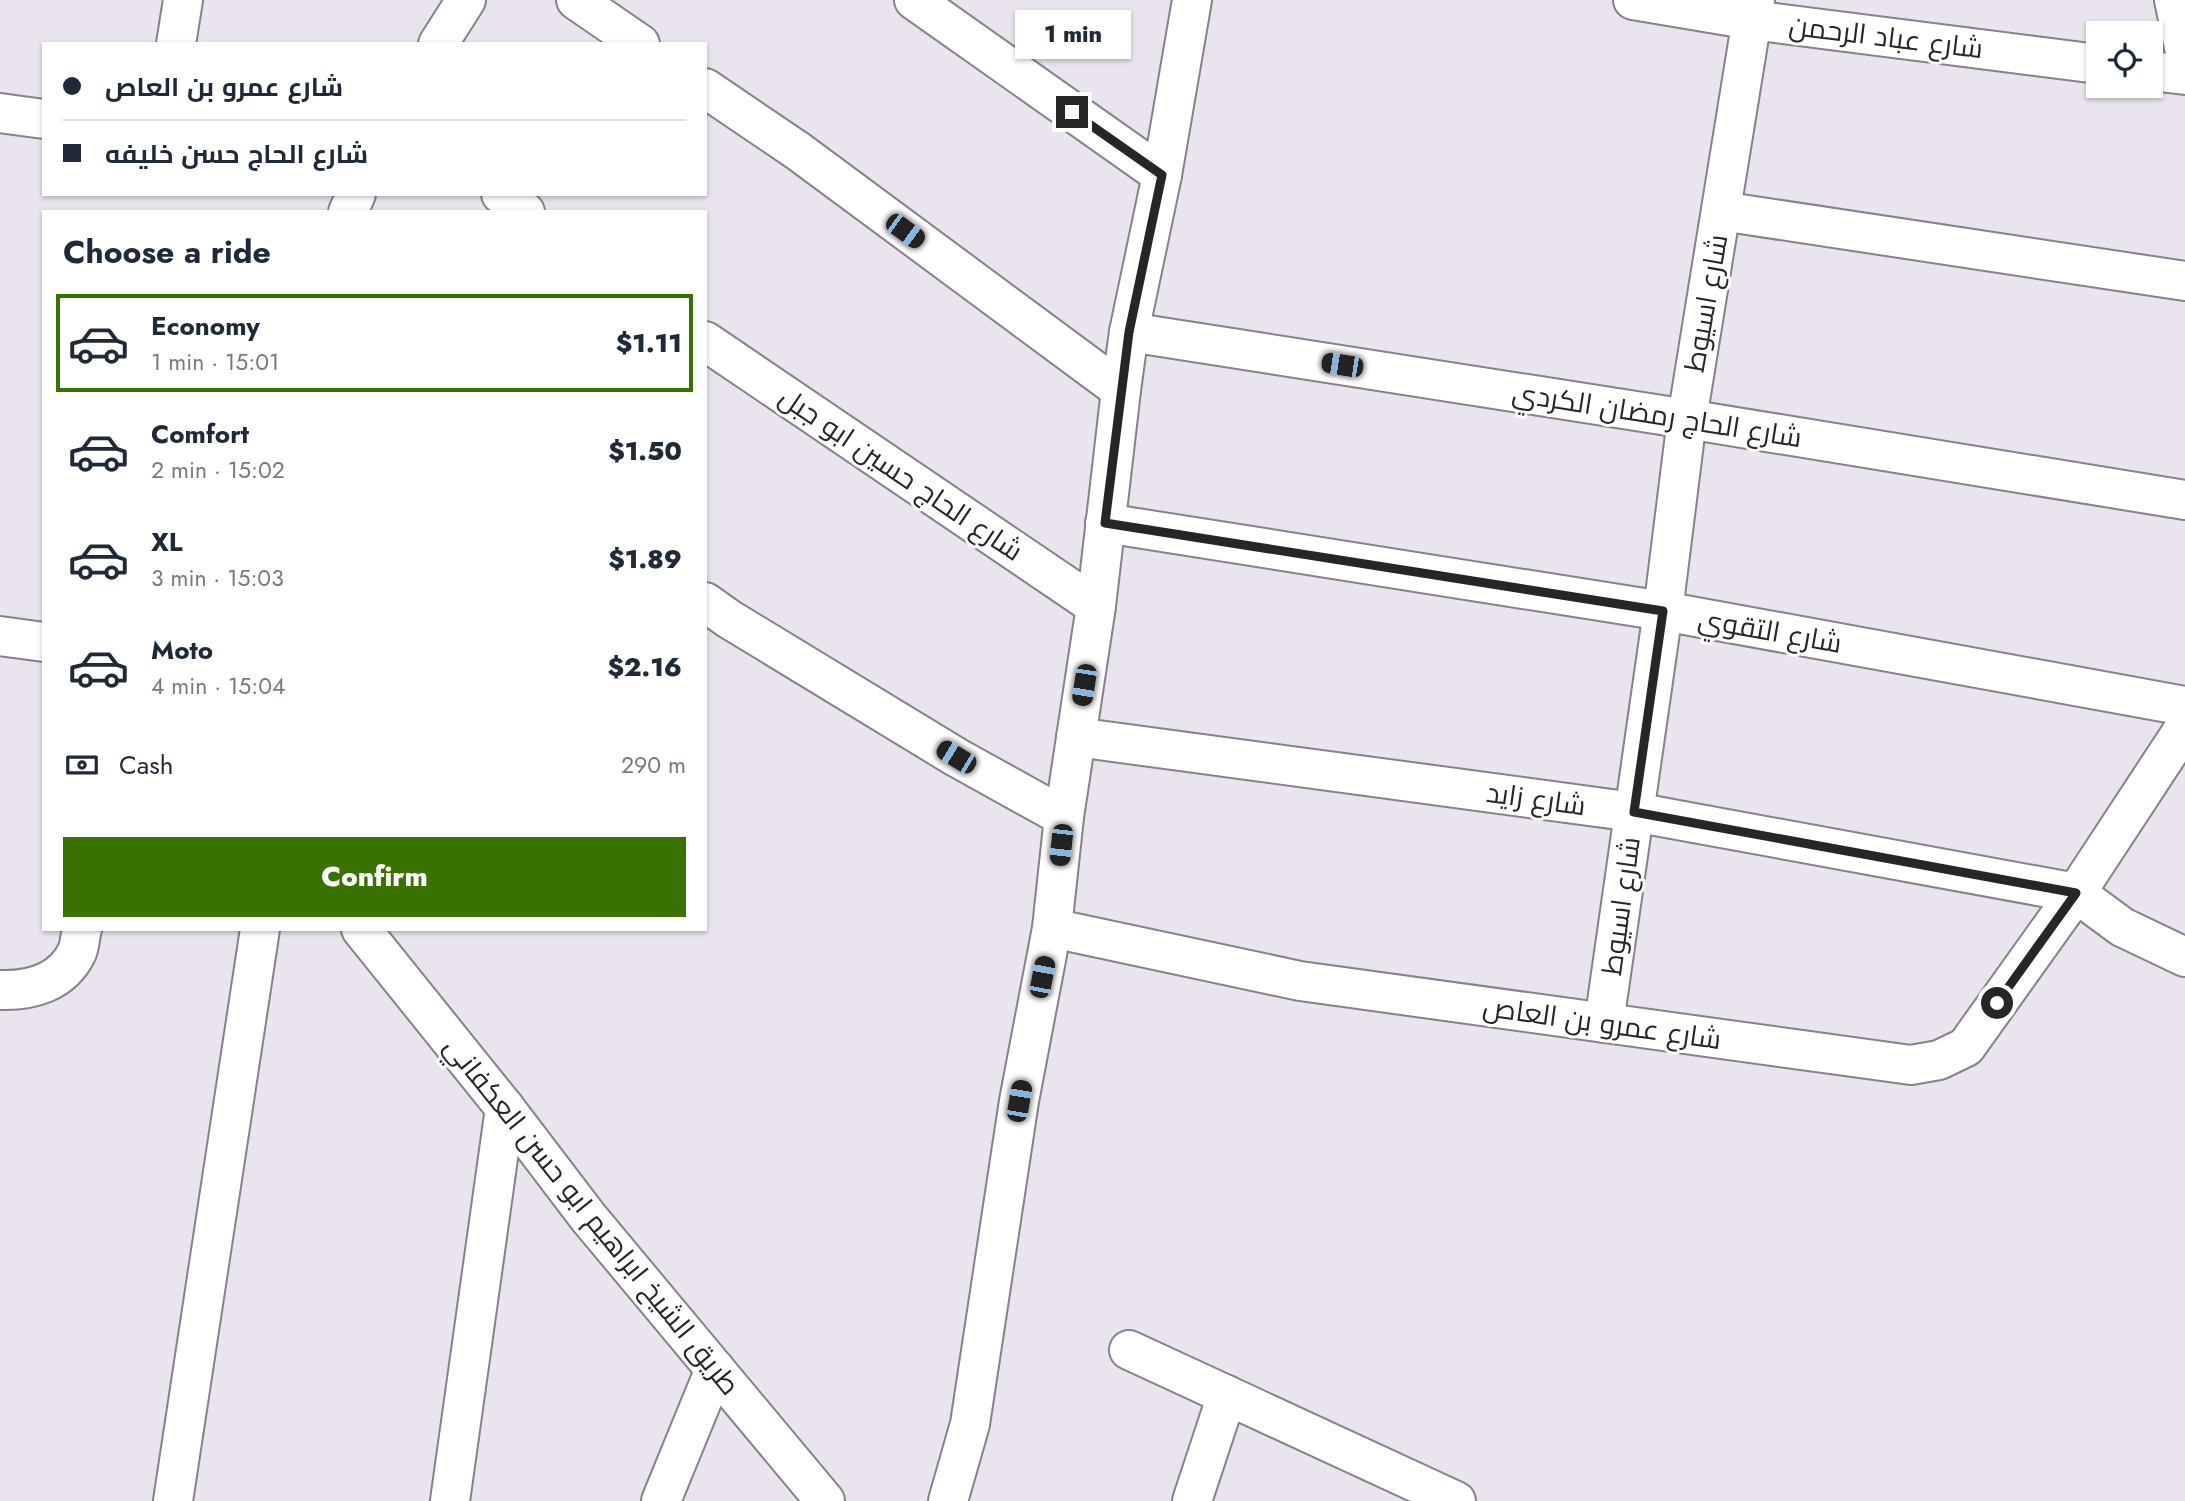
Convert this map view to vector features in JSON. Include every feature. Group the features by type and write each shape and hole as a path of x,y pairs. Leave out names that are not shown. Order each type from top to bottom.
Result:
{"street":[{"path":"176,42 183,0"},
{"path":"440,42 466,0"},
{"path":"576,0 637,42"},
{"path":"914,0 1162,175"},
{"path":"947,1501 970,1424 1019,1101 1052,928 1065,817 1096,606 1129,332 1162,175 1192,0"},
{"name":"شارع عباد الرحمن","path":"1633,0 1753,10 2086,62"},
{"path":"2174,0 2185,52"},
{"name":"شارع اسيوط","path":"1604,1023 1663,611 1687,419 1753,10"},
{"path":"2163,72 2185,75"},
{"path":"707,89 798,151 1121,390"},
{"path":"0,113 42,119"},
{"path":"503,196 522,210"},
{"path":"1721,211 2185,281"},
{"name":"شارع الحاج رمضان الكردي","path":"1129,332 2185,500"},
{"name":"شارع الحاج حسين ابو جبل","path":"707,342 1096,606"},
{"name":"شارع التقوي","path":"1105,523 1663,611 2185,706"},
{"path":"707,604 956,757 1065,817"},
{"path":"0,636 42,642"},
{"name":"شارع عمرو بن العاص","path":"1052,928 1300,981 1911,1065 1939,1060 1966,1047 2076,893 2185,727"},
{"name":"شارع زايد","path":"1076,737 1634,812 2076,893"},
{"path":"2076,893 2122,927 2185,957"},
{"path":"0,990 21,990 44,985 62,973 77,951 82,931"},
{"path":"173,1501 260,931"},
{"name":"طريق الشيخ ابراهيم ابو حسن العكفاني","path":"363,931 505,1108 588,1217 825,1501"},
{"path":"450,1501 505,1108"},
{"path":"1129,1350 1456,1501"},
{"path":"661,1501 715,1369"},
{"path":"1192,1501 1227,1395"}],"route":[{"path":"1072,112 1162,175 1129,332 1105,523 1663,611 1634,812 2076,893 1997,1003"}]}
